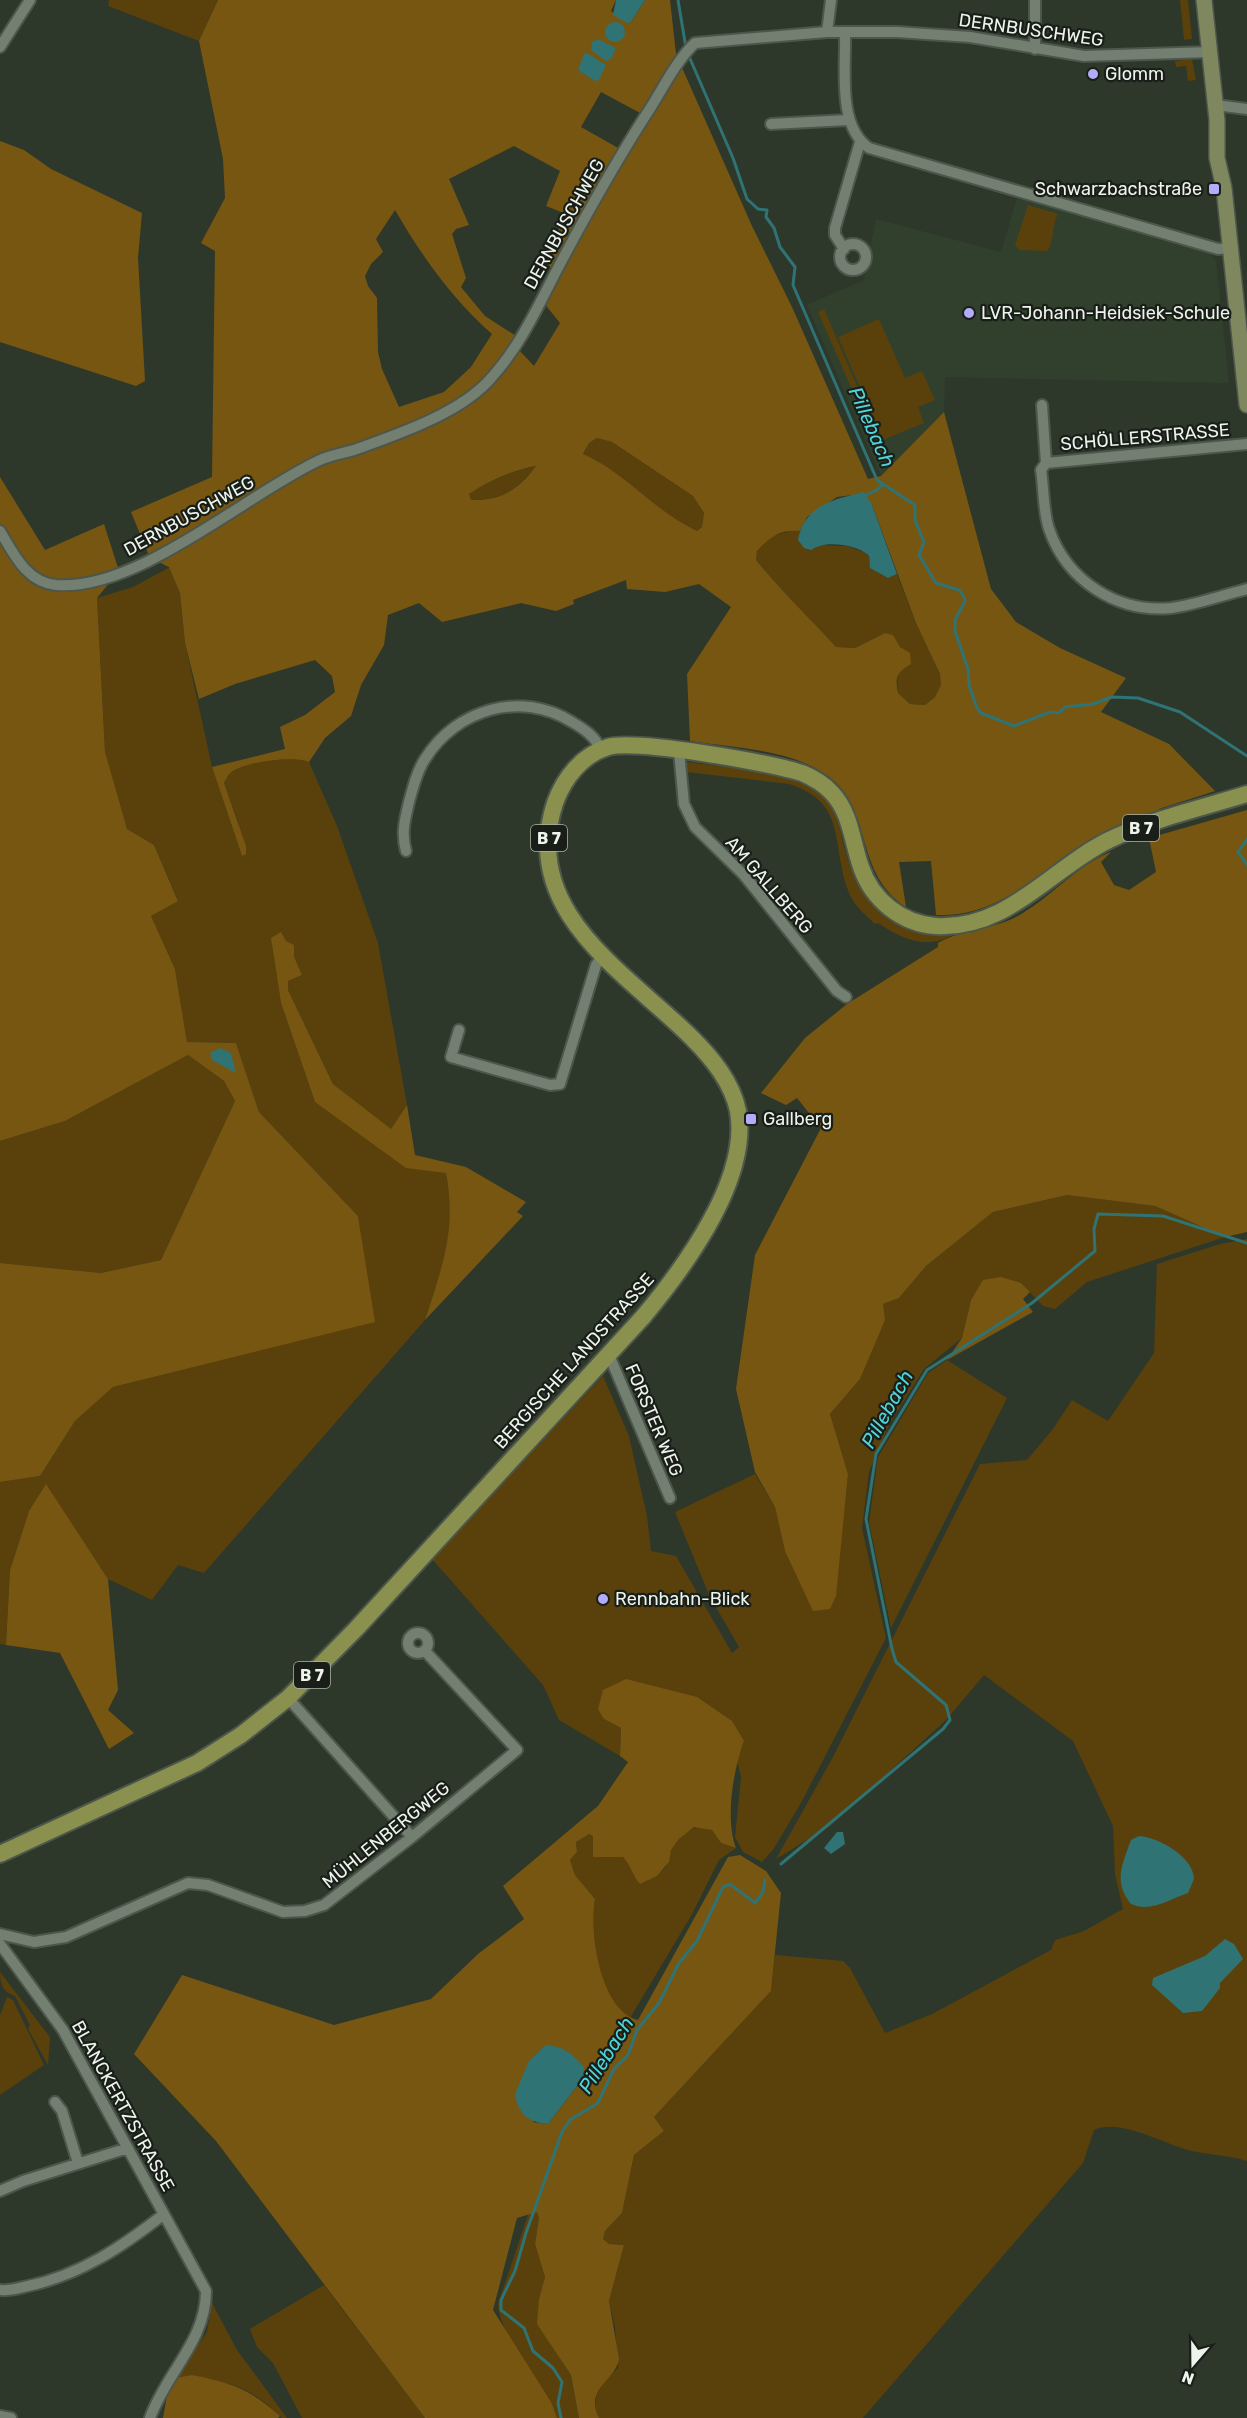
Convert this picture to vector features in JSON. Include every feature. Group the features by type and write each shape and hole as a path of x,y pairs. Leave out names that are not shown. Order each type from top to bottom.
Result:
{"main road":[{"path":"1204,0 1217,113 1217,158 1224,188 1247,405"},
{"name":"BERGISCHE LANDSTRASSE","path":"0,1854 197,1763 241,1736 288,1698 609,1355 662,1294 698,1239 728,1183 737,1152 739,1132 735,1099 711,1058 685,1031 602,957 576,927 563,905 551,870 549,845 553,811 565,781 578,765 601,750 634,744 787,769 821,783 841,803 860,866 877,897 910,920 937,926 967,924 992,916 1026,898 1106,842 1247,794"}],"street":[{"path":"0,47 30,0"},
{"path":"827,32 831,0"},
{"path":"1035,0 1035,49"},
{"name":"DERNBUSCHWEG","path":"0,531 20,564 33,578 60,585 91,581 120,573 163,553 320,460 357,449 458,405 486,385 511,354 623,150 680,62 691,47 700,42 827,32 845,34 897,32 943,35 1105,57 1210,52"},
{"path":"845,34 848,120 860,142 881,152 1214,248 1230,248"},
{"path":"1217,113 1247,109"},
{"path":"771,124 848,120"},
{"path":"843,249 837,240 835,228 860,142"},
{"path":"1042,405 1046,463 1041,470 1048,526 1054,540 1076,573 1098,592 1126,604 1157,608 1173,608 1247,588"},
{"name":"SCHÖLLERSTRASSE","path":"1046,463 1247,444"},
{"path":"406,851 403,827 423,761 444,734 470,717 494,708 511,706 543,710 577,725 597,741 601,750"},
{"name":"AM GALLBERG","path":"679,751 684,804 694,827 744,875 837,991 846,997"},
{"path":"459,1029 451,1057 550,1085 560,1084 596,965 602,957"},
{"name":"FORSTER WEG","path":"609,1355 670,1497"},
{"name":"MÜHLENBERGWEG","path":"0,1934 34,1942 66,1937 188,1884 208,1885 271,1909 306,1911 324,1905 412,1837 517,1750 425,1651"},
{"path":"288,1698 412,1837"},
{"name":"BLANCKERTZSTRASSE","path":"0,1944 63,2030 206,2291 205,2317 198,2335 162,2389 150,2418"},
{"path":"55,2102 62,2111 78,2163"},
{"path":"0,2191 128,2148"},
{"path":"0,2290 36,2284 71,2274 106,2256 164,2214"},
{"path":"0,2416 11,2418"}],"shaded area":[{"path":"109,0 218,0 199,41 108,6"},
{"path":"218,0 616,0 611,11 631,22 645,0 670,0 676,54 868,479 881,476 944,412 991,589 1016,622 1060,648 1126,678 1101,712 1169,744 1215,791 1159,809 1159,813 1098,835 1018,890 980,909 959,914 936,915 931,861 899,862 906,907 889,893 878,877 852,806 842,790 828,776 797,760 780,755 690,741 687,674 731,607 699,584 665,592 627,589 626,580 573,600 574,604 556,611 521,603 442,622 419,603 388,615 384,645 361,685 351,716 325,738 309,762 282,759 260,762 230,773 224,783 246,846 246,854 242,856 212,767 285,749 280,727 305,715 335,692 332,676 315,660 235,684 199,699 185,643 180,593 169,567 150,558 131,512 212,477 215,251 201,243 225,198 223,159 199,41","holes":["601,92 642,114 620,149 581,127","514,146 560,171 546,206 566,214 545,259 554,272 544,303 560,323 534,366 518,349 516,336 485,316 461,287 466,278 452,234 456,229 469,225 449,179","395,210 439,276 464,307 492,334 471,367 444,392 399,407 382,369 378,352 377,298 368,286 365,276 371,264 383,252 376,239","597,438 612,442 693,496 704,513 702,527 697,531 682,523 613,471 583,454 589,443","536,466 522,482 508,492 482,500 471,500 469,494 477,489 518,471","853,495 872,505 916,623 940,674 941,685 935,697 925,705 910,704 898,693 898,676 911,664 910,653 900,647 893,635 885,633 855,648 836,647 756,560 757,551 766,542 787,531 800,531 807,517 837,497"]},
{"path":"1180,0 1188,0 1192,39 1184,40"},
{"path":"1192,59 1196,80 1188,81 1186,66 1176,67 1175,61"},
{"path":"0,141 24,150 51,169 142,213 138,258 145,381 136,386 0,342"},
{"path":"1017,198 1210,254 1216,261 1229,383 945,377 944,412 881,476 807,305 864,280 876,219 1001,252"},
{"path":"1028,205 1058,214 1047,251 1020,250 1015,245"},
{"path":"824,309 887,456 882,458 818,312"},
{"path":"879,319 905,378 922,371 935,400 918,407 924,423 883,440 838,337"},
{"path":"597,438 612,442 693,496 704,513 702,527 697,531 676,522 596,460 583,455 589,443"},
{"path":"537,466 515,488 501,496 470,500 468,494 485,484 510,473"},
{"path":"0,477 45,550 104,524 119,571 97,598 105,752 127,829 154,845 178,901 151,916 175,969 187,1042 236,1043 259,1112 358,1216 375,1322 113,1387 75,1421 40,1476 0,1482 0,1263 101,1273 161,1260 235,1101 224,1081 188,1055 65,1121 0,1141"},
{"path":"793,530 800,531 798,540 818,545 847,546 866,553 884,576 888,578 897,574 916,623 940,674 942,685 935,697 925,705 910,704 898,693 899,657 893,635 885,633 855,648 836,647 756,560 757,551 770,537"},
{"path":"170,567 180,593 185,643 212,767 242,856 238,822 224,783 228,776 240,768 259,762 293,759 309,762 337,826 378,943 407,1105 391,1130 333,1084 288,990 288,981 302,975 300,969 291,956 272,944 281,1003 315,1102 431,1170 446,1173 451,1200 448,1250 425,1320 204,1573 178,1565 152,1600 108,1579 46,1485 29,1511 10,1570 6,1645 0,1644 0,1482 40,1476 75,1421 113,1387 374,1321 358,1216 259,1112 236,1043 187,1042 175,969 151,916 178,900 154,845 127,829 116,797 105,752 97,598 133,587"},
{"path":"686,762 776,776 809,786 820,792 831,804 851,869 870,901 897,924 914,931 933,935 953,935 933,942 914,941 878,923 875,924 862,912 853,901 845,880 830,816 822,803 809,792 789,784 686,772"},
{"path":"1247,810 1247,1232 1225,1237 1155,1206 1067,1195 993,1212 926,1266 899,1298 883,1304 885,1320 860,1379 830,1414 848,1474 836,1596 830,1609 813,1611 785,1551 775,1507 755,1472 736,1389 755,1255 821,1128 797,1098 786,1105 761,1093 805,1038 847,1004 938,947 938,943 947,938 997,925 1016,917 1074,874 1111,852 1101,862 1114,885 1129,890 1156,872 1149,838"},
{"path":"281,932 286,941 294,945 294,957 302,975 288,981 288,990 333,1084 391,1129 407,1105 415,1155 466,1167 526,1202 517,1212 523,1216 425,1320 442,1265 449,1231 450,1213 446,1173 406,1168 315,1102 281,1003 271,938"},
{"path":"188,1055 224,1081 235,1101 161,1260 101,1273 0,1263 0,1141 65,1121"},
{"path":"1067,1195 1155,1206 1225,1237 1087,1282 1055,1309 1043,1306 1021,1283 971,1300 962,1338 924,1369 889,1425 869,1472 862,1528 886,1638 801,1803 773,1850 762,1862 743,1852 735,1837 741,1777 737,1760 744,1741 604,1719 621,1728 620,1756 559,1720 543,1685 432,1559 603,1376 629,1436 647,1516 651,1551 676,1556 732,1653 739,1647 709,1595 675,1512 755,1474 775,1507 785,1551 844,1511 848,1474 830,1414 860,1379 883,1304 899,1298 926,1266 993,1212"},
{"path":"1247,1239 1247,2161 1188,2150 1128,2129 1104,2127 1094,2130 1083,2163 863,2418 599,2418 595,2403 596,2396 602,2384 618,2368 615,2327 609,2301 624,2245 609,2244 603,2239 605,2231 622,2213 634,2155 664,2131 654,2117 771,1991 775,1955 843,1961 850,1968 885,2033 932,2014 1051,1950 1055,1940 1084,1931 1123,1909 1115,1874 1113,1826 1073,1741 984,1675 946,1720 830,1826 776,1859 833,1757 980,1464 1027,1460 1053,1429 1072,1400 1108,1421 1154,1353 1157,1264 1220,1244"},
{"path":"1001,1277 1021,1283 1030,1292 1023,1299 1033,1312 947,1360 962,1338 971,1300 983,1280"},
{"path":"947,1360 1007,1398 891,1628 869,1522 878,1457 928,1373"},
{"path":"46,1484 108,1579 118,1690 108,1710 134,1733 109,1749 60,1653 6,1645 10,1570 29,1511"},
{"path":"626,1679 697,1697 732,1721 744,1741 732,1795 731,1823 736,1848 721,1843 712,1830 694,1827 679,1839 671,1850 669,1862 657,1876 640,1884 623,1857 593,1857 593,1836 589,1834 576,1842 577,1852 570,1860 575,1875 595,1899 596,1949 606,1986 614,2002 625,2014 638,2020 728,1857 740,1855 766,1871 781,1893 771,1991 654,2117 664,2131 634,2155 622,2213 605,2231 603,2239 609,2244 624,2245 609,2301 619,2359 595,2399 595,2408 599,2418 579,2418 571,2375 537,2324 539,2299 545,2277 535,2244 539,2218 537,2212 517,2218 493,2310 551,2402 557,2418 425,2418 216,2141 134,2054 182,1975 334,2025 431,1999 478,1954 524,1919 503,1886 598,1806 628,1762 620,1756 621,1728 604,1719 598,1709 603,1690","holes":["583,2078 548,2124 533,2122"]},
{"path":"701,1826 712,1830 721,1843 736,1848 719,1860 691,1916 630,2018 615,2005 599,1969 593,1924 595,1899 575,1875 570,1860 577,1852 576,1842 589,1833 593,1835 593,1857 623,1857 634,1870 636,1879 645,1882 665,1868 671,1850 680,1838 692,1829"},
{"path":"0,1972 50,2037 48,2065 28,2029 30,2025 15,1996 3,1987"},
{"path":"7,1997 13,2000 44,2065 0,2095 0,2015"},
{"path":"537,2211 539,2218 535,2244 545,2277 539,2299 561,2360 571,2375 579,2418 557,2418 500,2317 498,2304 528,2215"},
{"path":"324,2285 425,2418 302,2418 273,2363 257,2347 250,2329"},
{"path":"212,2303 237,2350 287,2418 282,2418 256,2396 234,2386 176,2378 207,2332"},
{"path":"192,2375 239,2388 259,2399 280,2416 278,2418 163,2418 168,2390 176,2378"}],"water":[{"path":"616,0 645,0 631,22 627,23 613,15"},
{"path":"615,22 622,25 625,32 622,39 615,42 608,39 605,32 608,25"},
{"path":"598,39 616,48 611,59 606,61 591,50 592,42"},
{"path":"587,53 606,65 599,80 595,81 578,70 584,54"},
{"path":"864,492 872,505 897,574 888,578 870,568 867,554 855,548 831,544 811,550 804,548 798,540 801,528 814,511 832,501"},
{"path":"220,1048 231,1053 236,1073 212,1060 210,1053"},
{"path":"837,1832 843,1832 845,1844 831,1854 824,1848"},
{"path":"1139,1836 1165,1844 1182,1856 1188,1863 1194,1879 1188,1893 1153,1906 1131,1904 1122,1888 1121,1873 1131,1840"},
{"path":"1225,1939 1234,1944 1243,1959 1220,1983 1220,1988 1202,2011 1183,2013 1152,1985 1153,1978 1205,1956"},
{"path":"546,2045 558,2047 567,2052 584,2067 583,2078 548,2124 525,2116 516,2101 515,2094 529,2061"}],"waterway":[{"name":"Pillebach","path":"678,0 686,48"},
{"name":"Pillebach","path":"688,54 733,158 747,199 758,209 767,210 766,217 774,228 780,247 795,267 793,285 877,480 915,505 915,520 924,542 919,555 936,583 959,590 964,597 965,601 955,620 955,631 968,669 969,685 977,708 981,713 1014,726 1050,712 1059,713 1065,707 1093,704 1112,697 1138,698 1180,712 1247,756"},
{"path":"866,495 883,484"},
{"name":"Pillebach","path":"1247,839 1238,852 1247,865"},
{"name":"Pillebach","path":"781,1864 943,1729 950,1720 946,1705 896,1662 866,1519 876,1454 927,1370 1032,1303 1095,1251 1094,1229 1098,1214 1163,1216 1247,1243"},
{"name":"Pillebach","path":"561,2418 558,2403 562,2382 553,2368 533,2351 524,2328 501,2310 501,2300 515,2271 562,2132 570,2120 598,2103 614,2069 628,2055 637,2030 659,2003 679,1963 697,1941 723,1887 730,1884 755,1903 763,1892 765,1880"}],"place":[{"name":"Glomm","path":"1093,74"},
{"name":"Schwarzbachstraße","path":"1214,189"},
{"name":"LVR-Johann-Heidsiek-Schule","path":"969,313"},
{"name":"Gallberg","path":"751,1119"},
{"name":"Rennbahn-Blick","path":"603,1599"}]}
